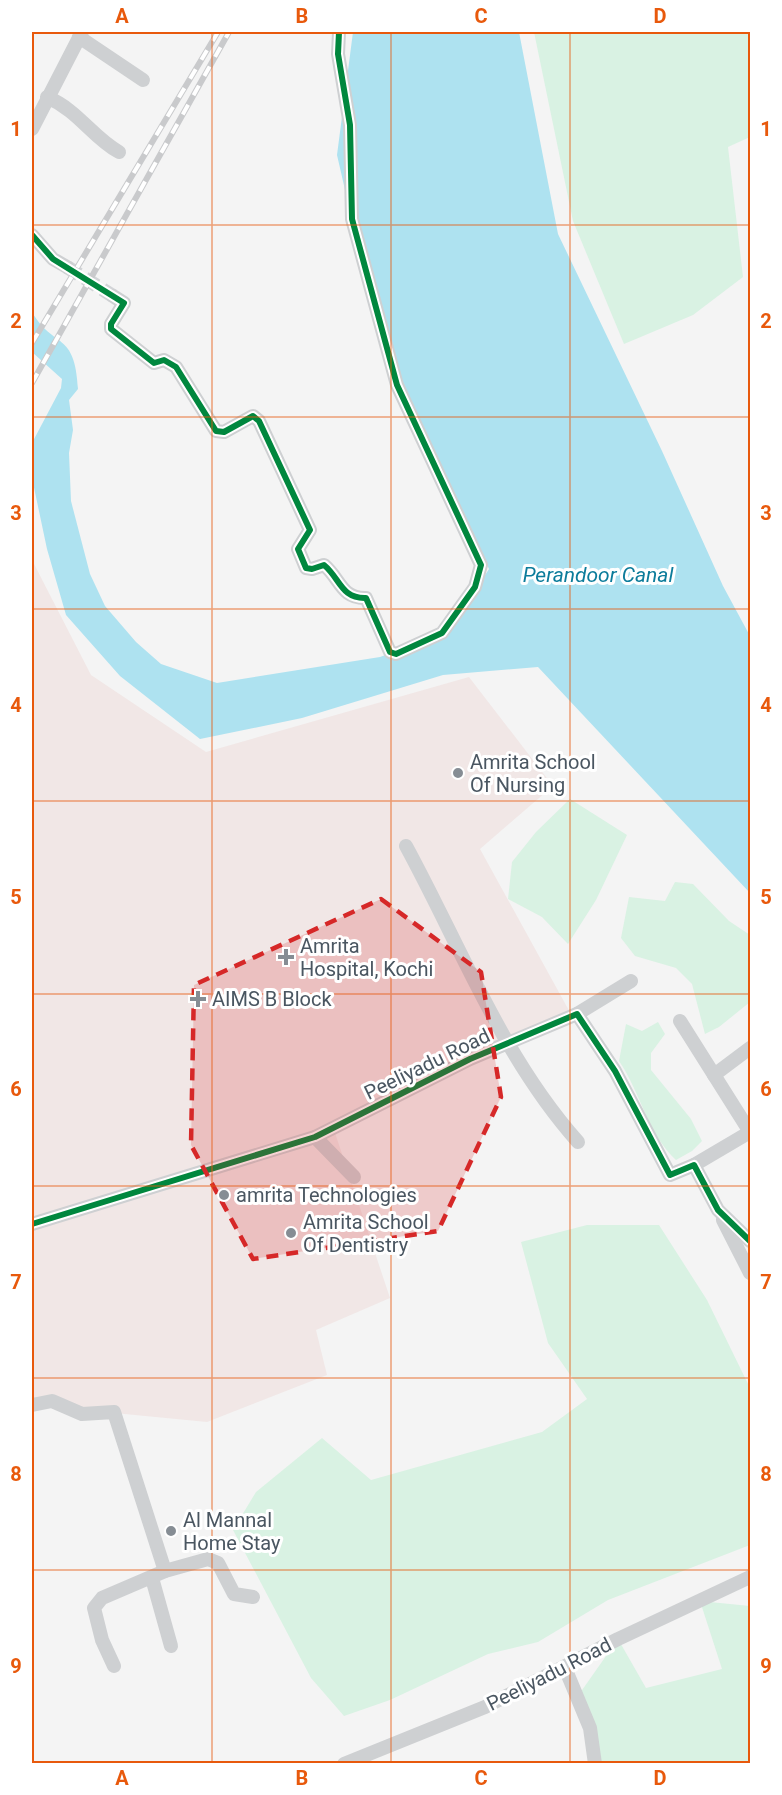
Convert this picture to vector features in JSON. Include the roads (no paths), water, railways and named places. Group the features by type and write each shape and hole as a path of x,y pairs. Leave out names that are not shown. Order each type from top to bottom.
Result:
{"street":[{"path":"113,297 124,303 111,324 111,329 154,363 164,360 176,367 216,431 224,432 253,417 259,421 310,530 298,549 306,568 327,566 341,590 357,599 366,598 390,652 396,654 442,633 475,587 481,566 397,385 352,219 350,125 338,54 339,32"},
{"path":"32,129 81,34 143,80"},
{"path":"47,97 70,108 108,146 119,152"},
{"path":"32,235 53,259 67,267"},
{"path":"406,846 509,1043 562,1123 578,1142"},
{"name":"Peeliyadu Road","path":"32,1224 315,1137 470,1059 576,1014 631,981"},
{"path":"576,1014 615,1071 670,1175 694,1165 750,1132 680,1021"},
{"path":"714,1075 750,1048"},
{"path":"315,1137 354,1178"},
{"path":"694,1165 750,1273"},
{"path":"718,1210 750,1241"},
{"path":"32,1405 52,1401 82,1414 114,1412 165,1571"},
{"path":"114,1666 102,1640 94,1608 102,1598 165,1571 207,1559 214,1560 234,1594 253,1597"},
{"name":"Peeliyadu Road","path":"344,1764 485,1707 618,1639 750,1577"},
{"path":"152,1578 171,1646"},
{"path":"565,1668 590,1728 596,1764"}],"water":[{"name":"Perandoor Canal","path":"353,32 519,32 558,234 662,451 723,586 750,636 750,893 538,667 443,675 302,718 200,739 120,676 66,615 47,549 32,478 32,443 61,388 62,379 32,352 32,312 40,324 68,349 73,357 76,370 78,389 69,400 73,430 69,453 71,501 90,574 105,606 136,642 161,664 217,683 380,657 448,632 489,569 382,351 337,155"}],"tunnel":[{"path":"67,267 113,296"}],"railway":[{"path":"32,343 218,32"},
{"path":"32,383 229,32"}],"place":[{"name":"Amrita School Of Nursing","path":"458,773"},
{"name":"Amrita Hospital, Kochi","path":"286,957"},
{"name":"AIMS B Block","path":"198,999"},
{"name":"amrita Technologies","path":"224,1195"},
{"name":"Amrita School Of Dentistry","path":"291,1233"},
{"name":"Al Mannal Home Stay","path":"171,1531"}]}
